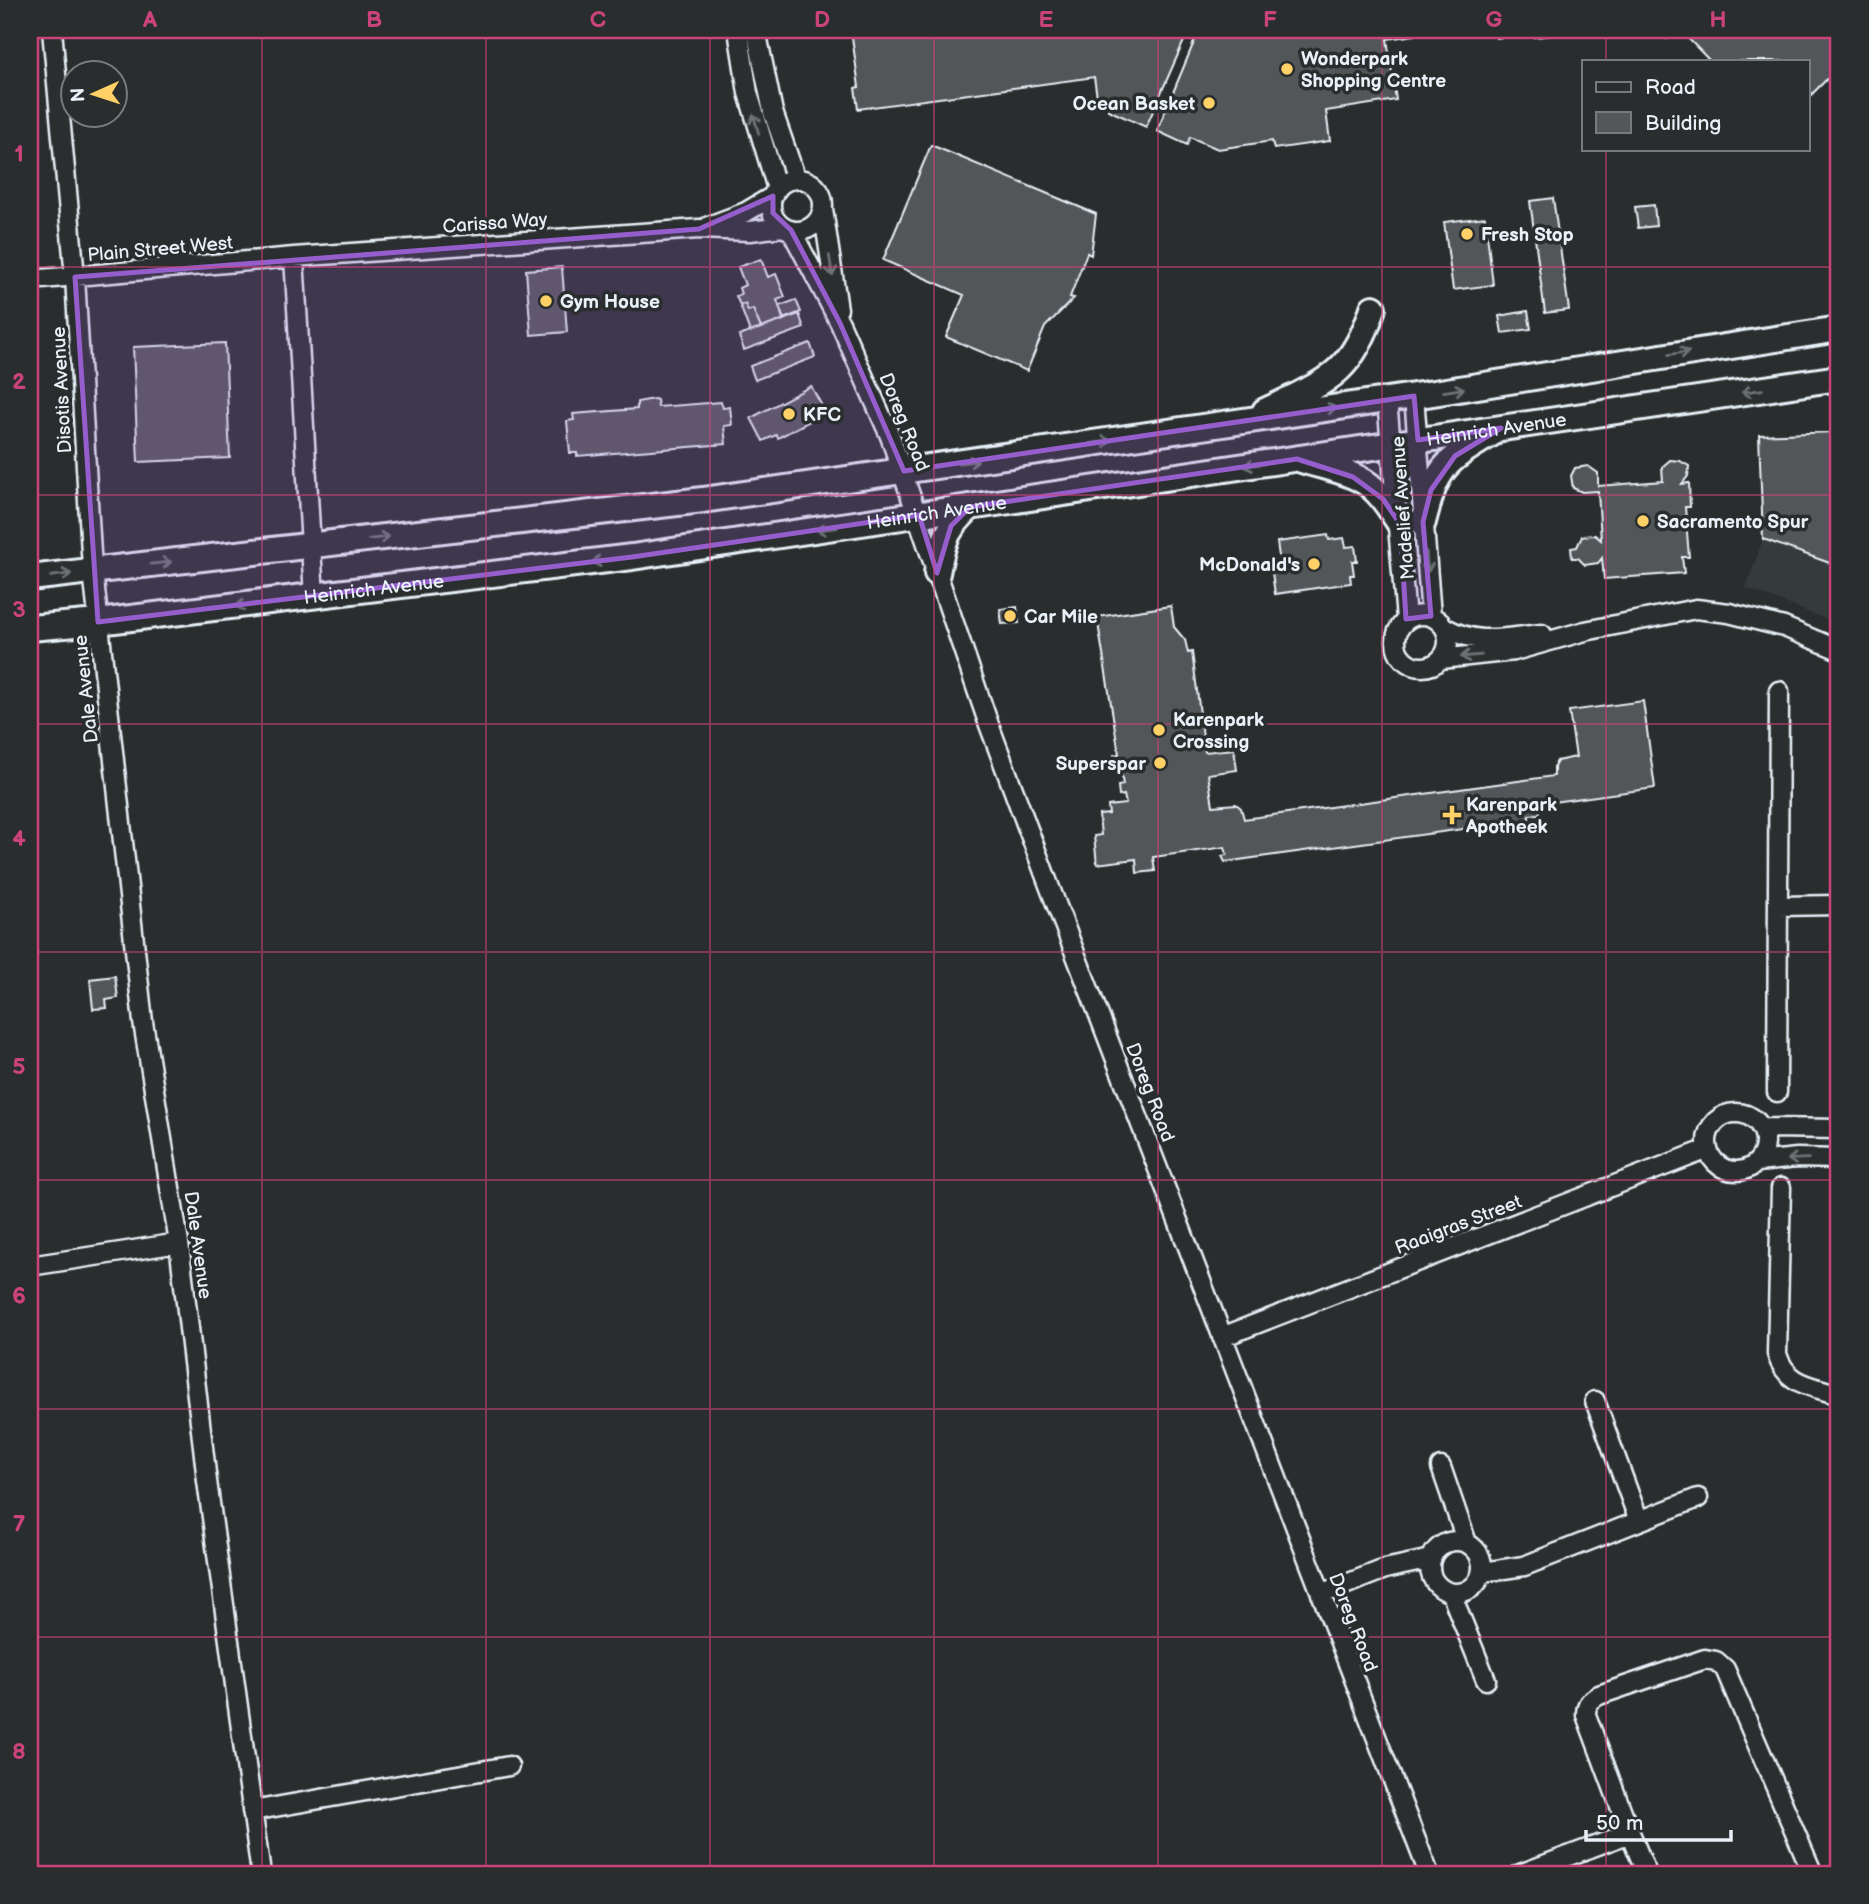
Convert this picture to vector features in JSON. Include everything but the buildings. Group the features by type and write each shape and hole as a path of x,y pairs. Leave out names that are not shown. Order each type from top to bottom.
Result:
{"street":[{"name":"Disotis Avenue","path":"52,30 75,277 98,622"},
{"name":"Doreg Road","path":"738,30 748,93 775,193 773,213 787,228 840,323 904,471 1016,799 1429,1874"},
{"path":"756,30 773,112 796,179 782,184 775,193"},
{"name":"Doreg Road","path":"796,179 808,181 820,192 840,323"},
{"name":"Carissa Way","path":"699,229 746,212 775,193"},
{"path":"787,228 800,231 815,224 823,209"},
{"name":"Carissa Way","path":"295,257 699,229 750,231 787,228"},
{"name":"Plain Street West","path":"30,280 295,257"},
{"path":"295,257 314,597"},
{"path":"1242,421 1336,374 1358,347 1373,308"},
{"path":"30,578 703,500 1414,396 1839,329"},
{"name":"Heinrich Avenue","path":"30,628 314,597 632,557 1839,378"},
{"name":"Madelief Avenue","path":"1406,619 1418,440 1414,396"},
{"name":"Madelief Avenue","path":"1387,400 1391,444 1438,622"},
{"path":"1297,459 1368,484 1411,523 1441,470 1455,456 1501,428"},
{"path":"937,573 944,539 951,526 970,507"},
{"path":"1585,631 1475,640 1459,635 1423,614 1406,619 1396,634 1397,651 1402,658 1417,667 1434,664 1441,659 1514,651 1585,631 1696,609 1729,613 1784,627 1839,650"},
{"name":"Dale Avenue","path":"98,622 143,1022 179,1243 207,1481 261,1874"},
{"path":"1438,622 1448,643 1441,659"},
{"path":"1777,1091 1779,691"},
{"path":"1778,905 1839,905"},
{"path":"1757,1162 1765,1146 1757,1122 1745,1115 1725,1115 1710,1129 1708,1149 1717,1164 1725,1168 1742,1170 1757,1162 1797,1158 1839,1159"},
{"path":"1761,1128 1839,1129"},
{"name":"Raaigras Street","path":"1222,1337 1708,1149"},
{"path":"1781,1188 1776,1342 1780,1364 1791,1378 1839,1395"},
{"path":"30,1266 179,1243"},
{"path":"1595,1401 1639,1521"},
{"path":"1441,1467 1467,1543 1480,1555 1483,1572 1475,1587 1459,1594 1443,1590 1432,1577 1431,1559 1441,1545 1459,1541 1467,1543"},
{"path":"1483,1572 1524,1566 1698,1499"},
{"path":"1321,1594 1385,1569 1431,1559"},
{"path":"1451,1593 1486,1680"},
{"path":"1647,1874 1589,1725 1586,1706 1599,1695 1705,1659 1716,1661 1725,1669 1812,1874"},
{"path":"252,1811 509,1766"},
{"path":"1520,1874 1630,1833"}],"highlighted area":[{"path":"773,196 773,213 791,230 840,323 904,471 1414,396 1418,440 1501,428 1455,456 1431,490 1423,522 1431,616 1406,619 1400,524 1383,499 1353,477 1297,459 970,507 951,526 937,573 919,515 632,557 98,622 75,277 699,229"}],"shaded area":[{"path":"1839,411 1839,624 1746,588 1763,539 1838,566 1833,412"}],"place":[{"name":"Wonderpark Shopping Centre","path":"1287,69"},
{"name":"Ocean Basket","path":"1209,103"},
{"name":"Fresh Stop","path":"1467,234"},
{"name":"Gym House","path":"546,301"},
{"name":"KFC","path":"789,414"},
{"name":"Sacramento Spur","path":"1643,521"},
{"name":"McDonald's","path":"1314,564"},
{"name":"Car Mile","path":"1010,616"},
{"name":"Karenpark Crossing","path":"1159,730"},
{"name":"Superspar","path":"1160,763"},
{"name":"Karenpark Apotheek","path":"1452,815"}]}
